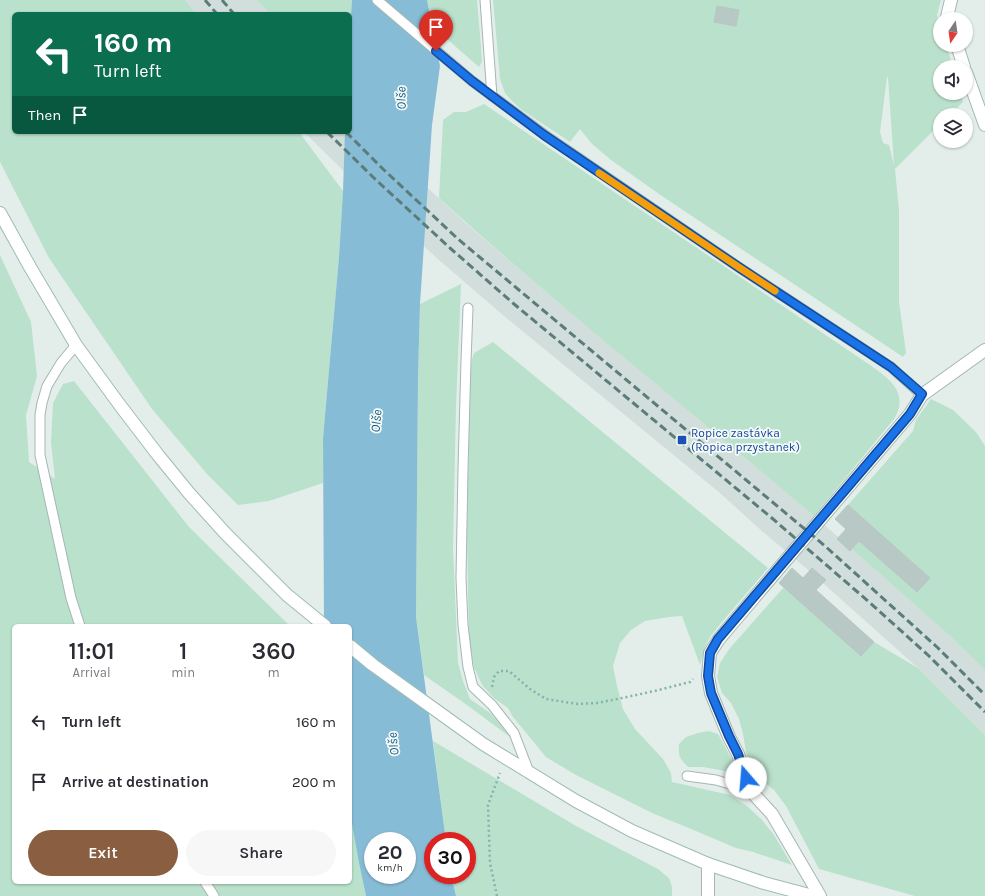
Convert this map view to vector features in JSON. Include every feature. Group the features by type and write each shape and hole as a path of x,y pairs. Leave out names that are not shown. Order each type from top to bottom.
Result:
{"main road":[{"path":"949,12 951,0"},
{"path":"973,92 985,125"},
{"path":"0,213 76,345 119,404 189,493 225,533 287,595 323,624"},
{"path":"820,896 772,814 750,790 738,754 711,693 708,676 710,653 718,639 910,414 922,394 985,350"},
{"path":"352,648 380,670 483,744 576,801 632,831 708,864 764,883 813,896"},
{"path":"708,864 708,896"}],"lane":[{"path":"377,0 472,81 544,135 740,268 891,367 922,394"},
{"path":"485,0 492,96"},
{"path":"468,308 465,369 461,570 463,625 468,667 474,687 492,705 514,733 529,772"},
{"path":"76,345 61,363 47,386 40,416 40,455 71,598 79,624"},
{"path":"687,776 716,780 750,790"},
{"path":"206,884 214,896"}],"path":[{"path":"492,705 494,677 499,671 509,671 530,690 546,698 578,704 597,703 690,682 709,669"},
{"path":"497,896 490,863 488,805 507,758"}],"shaded area":[{"path":"185,0 257,0 268,12 194,12"},
{"path":"352,133 395,158 469,226 533,281 792,497 852,549 949,635 985,670 985,735 918,668 806,568 720,493 504,316 439,260 364,191 306,134"}],"green space":[{"path":"0,0 185,0 194,12 12,12 12,134 300,134 343,191 339,257 323,438 323,483 269,501 238,505 207,474 152,409 49,258 0,162"},
{"path":"257,0 352,0 351,12 268,12"},
{"path":"427,0 477,0 482,62 479,67 432,25"},
{"path":"493,0 941,0 938,12 933,12 933,52 948,52 951,60 933,60 933,100 962,100 963,102 957,108 933,108 933,131 895,169 899,211 899,302 906,353 903,357 659,194 611,160 592,144 580,129 570,142 522,110 505,93 500,79","holes":["887,77 894,165 889,145 883,143 880,132"]},
{"path":"484,104 870,365 891,382 898,393 899,400 899,407 895,418 814,516 578,319 439,198 443,120 454,112 466,112"},
{"path":"0,255 31,322 37,376 26,415 29,462 55,479 51,443 53,403 63,384 74,381 189,527 288,624 12,624 12,884 352,884 352,824 366,896 0,896"},
{"path":"461,284 456,406 453,548 458,663 470,699 490,713 503,726 510,737 424,675 416,617 420,304"},
{"path":"493,342 768,568 710,637 705,647 700,665 682,616 645,621 631,630 620,643 613,666 623,709 635,729 663,759 671,773 672,782 730,795 747,806 762,820 774,835 792,865 736,848 652,813 576,775 546,757 513,717 508,708 495,699 482,685 474,667 469,643 467,533 470,377 474,353"},
{"path":"931,399 953,410 976,432 985,446 985,670 949,635 852,549 859,541 917,592 930,578 848,505 913,431 916,420"},
{"path":"784,587 861,656 874,642 918,668 985,735 985,896 915,896 819,869 786,806 774,790 760,779 752,768 746,752 739,719 731,703 722,693 717,677 720,663 730,648"},
{"path":"709,731 718,734 734,763 732,770 725,771 703,767 688,767 681,759 679,754 679,744 686,737"},
{"path":"433,741 576,826 658,869 669,878 672,887 672,896 456,896 453,884 476,884 476,832 445,832"}],"water":[{"name":"Olše","path":"352,0 427,0 440,66 432,125 420,304 416,617 445,832 424,832 424,884 453,884 456,896 366,896 359,863 352,824 352,624 324,624 323,438 339,257 345,134 352,134"}],"building":[{"path":"717,6 739,10 736,26 714,22"},
{"path":"848,505 930,578 917,592 859,541 850,551 837,539 846,529 835,519"},
{"path":"792,568 803,578 812,568 826,580 816,590 874,642 861,656 779,583"}],"railway":[{"path":"205,0 215,12"},
{"path":"222,0 232,12"},
{"path":"329,134 375,179 450,248 514,304 773,519 868,601 929,656 985,712"},
{"path":"348,134 458,239 825,546 938,648 985,695"}],"slow traffic":[{"path":"599,173 775,291"}],"place":[{"name":"Ropice zastávka (Ropica przystanek)","path":"682,440"}],"route":[{"path":"436,51 472,81 544,135 740,268 891,367 922,394 910,414 718,639 710,653 708,676 711,693 738,754 746,778"}]}
